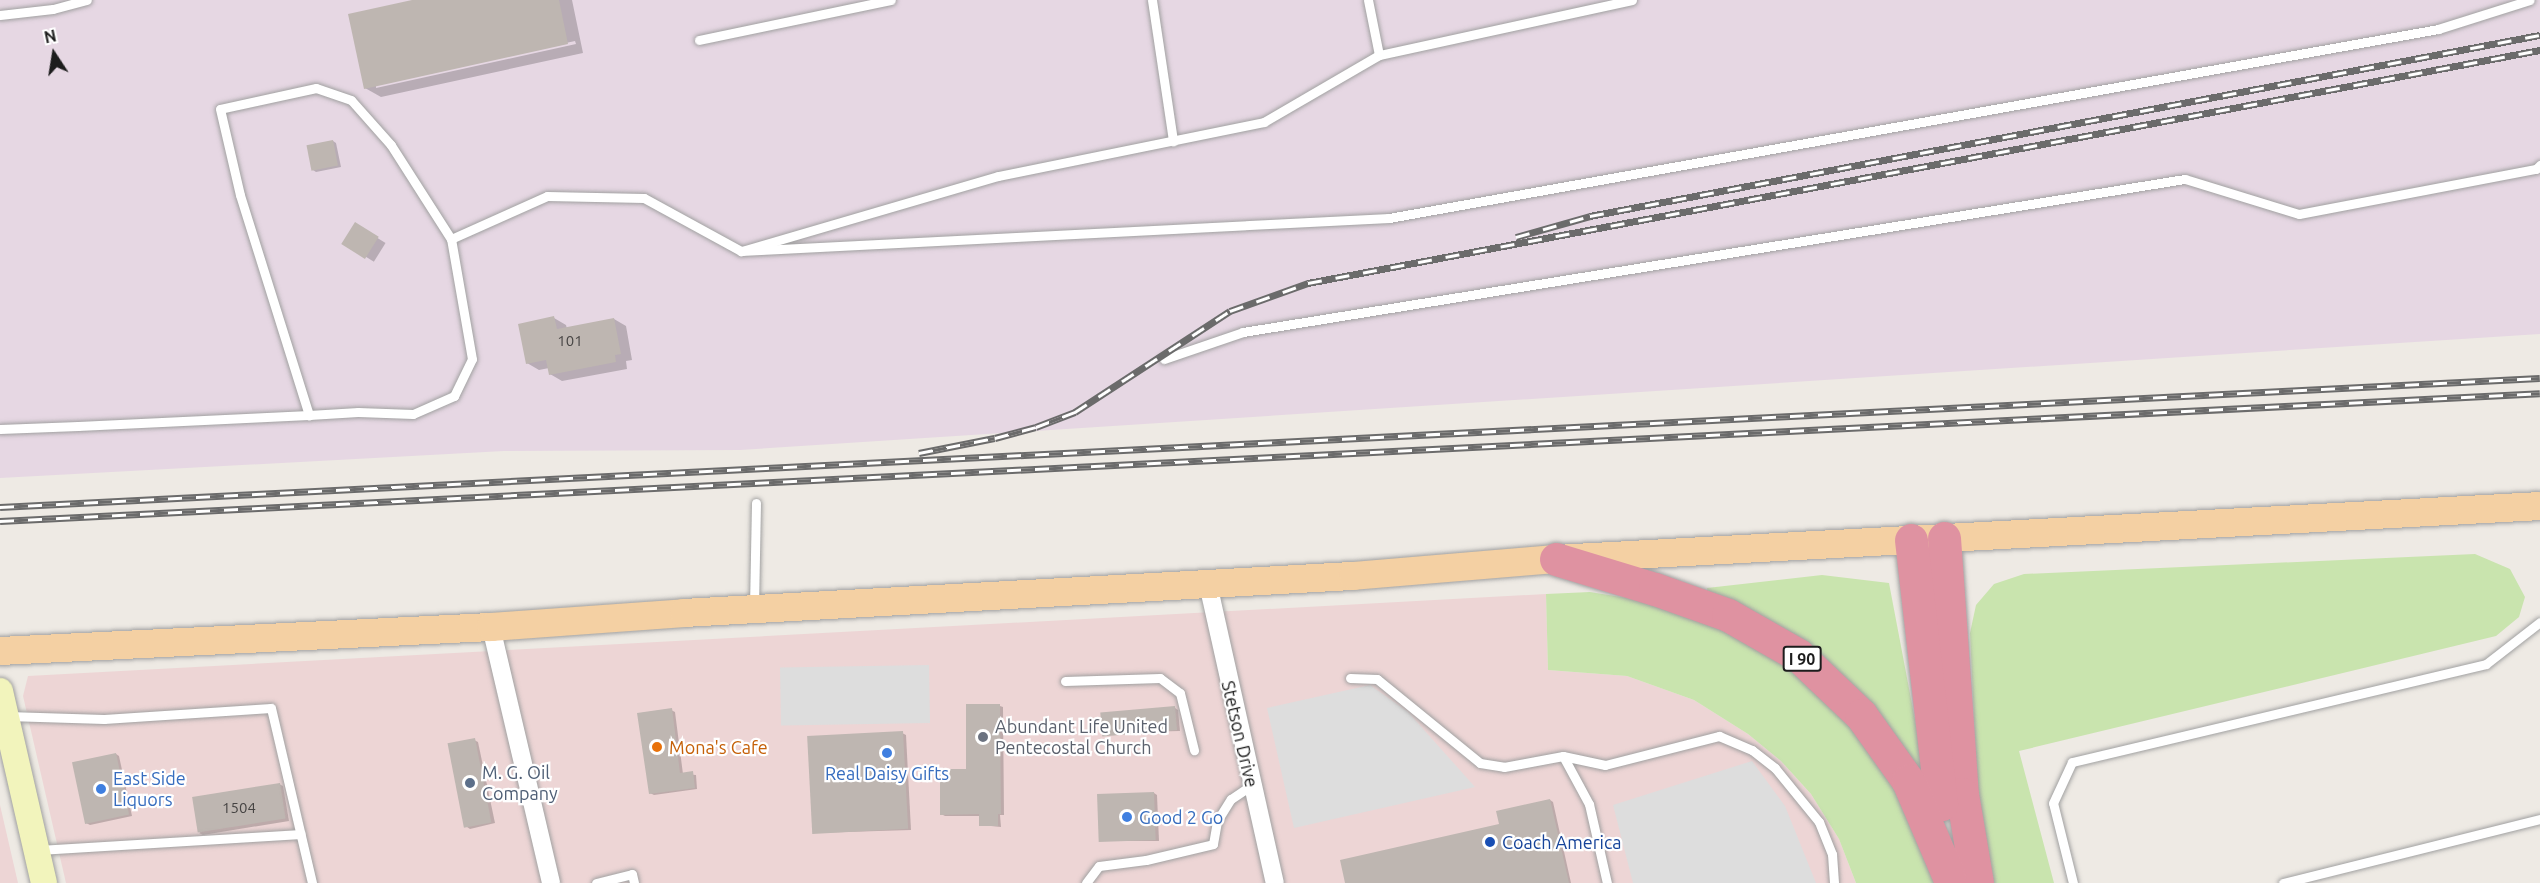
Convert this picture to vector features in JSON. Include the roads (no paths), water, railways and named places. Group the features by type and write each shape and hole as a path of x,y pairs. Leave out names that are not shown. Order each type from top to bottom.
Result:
{"highway":[{"path":"1944,538 1962,795 1959,881"},
{"path":"1911,540 1959,881"},
{"name":"I 90","path":"1556,559 1728,615 1798,655 1861,715 1908,781 1959,881"}],"main road":[{"path":"0,651 491,627 1208,584 1556,559 2540,506"},
{"path":"0,691 6,716 11,757 44,883"}],"street":[{"name":"Stetson Drive","path":"1208,584 1275,883"},
{"path":"491,627 551,883"}],"lane":[{"path":"0,15 87,0"},
{"path":"699,40 891,0"},
{"path":"1152,0 1173,141"},
{"path":"1368,0 1379,55"},
{"path":"741,251 998,176 1264,122 1379,55 1632,0"},
{"path":"451,239 547,196 644,198 741,251 1389,218 2438,29 2530,0"},
{"path":"0,429 309,415 358,412 413,414 454,396 472,358 451,239 391,145 351,100 316,88 220,109 240,195 309,415"},
{"path":"1164,359 1243,332 2185,179 2299,214 2536,169 2540,165"},
{"path":"754,610 756,503"},
{"path":"2073,883 2053,803 2072,762 2486,664 2540,622"},
{"path":"1065,681 1160,678 1180,693 1194,750"},
{"path":"1350,678 1377,679 1480,763 1504,767 1563,756 1605,765 1719,736 1752,750 1775,768 1819,822 1832,854 1834,883"},
{"path":"6,716 104,719 271,708 312,883"},
{"path":"1563,756 1589,804 1607,883"},
{"path":"1086,883 1099,866 1146,860 1213,844 1217,821 1231,799 1252,785"},
{"path":"2283,883 2306,880 2540,819"},
{"path":"37,850 300,834"},
{"path":"596,883 632,874 634,883"}],"railway":[{"path":"1516,237 1590,216 2540,35"},
{"path":"919,453 995,438 1036,427 1075,412 1230,311 1308,283 2540,50"},
{"path":"0,507 2540,378"},
{"path":"0,521 2540,393"}],"place":[{"name":"Abundant Life United Pentecostal Church","path":"983,737"},
{"name":"Mona's Cafe","path":"657,747"},
{"name":"Real Daisy Gifts","path":"887,753"},
{"name":"M. G. Oil Company","path":"470,783"},
{"name":"East Side Liquors","path":"101,789"},
{"name":"Good 2 Go","path":"1127,817"},
{"name":"Coach America","path":"1490,842"}]}
